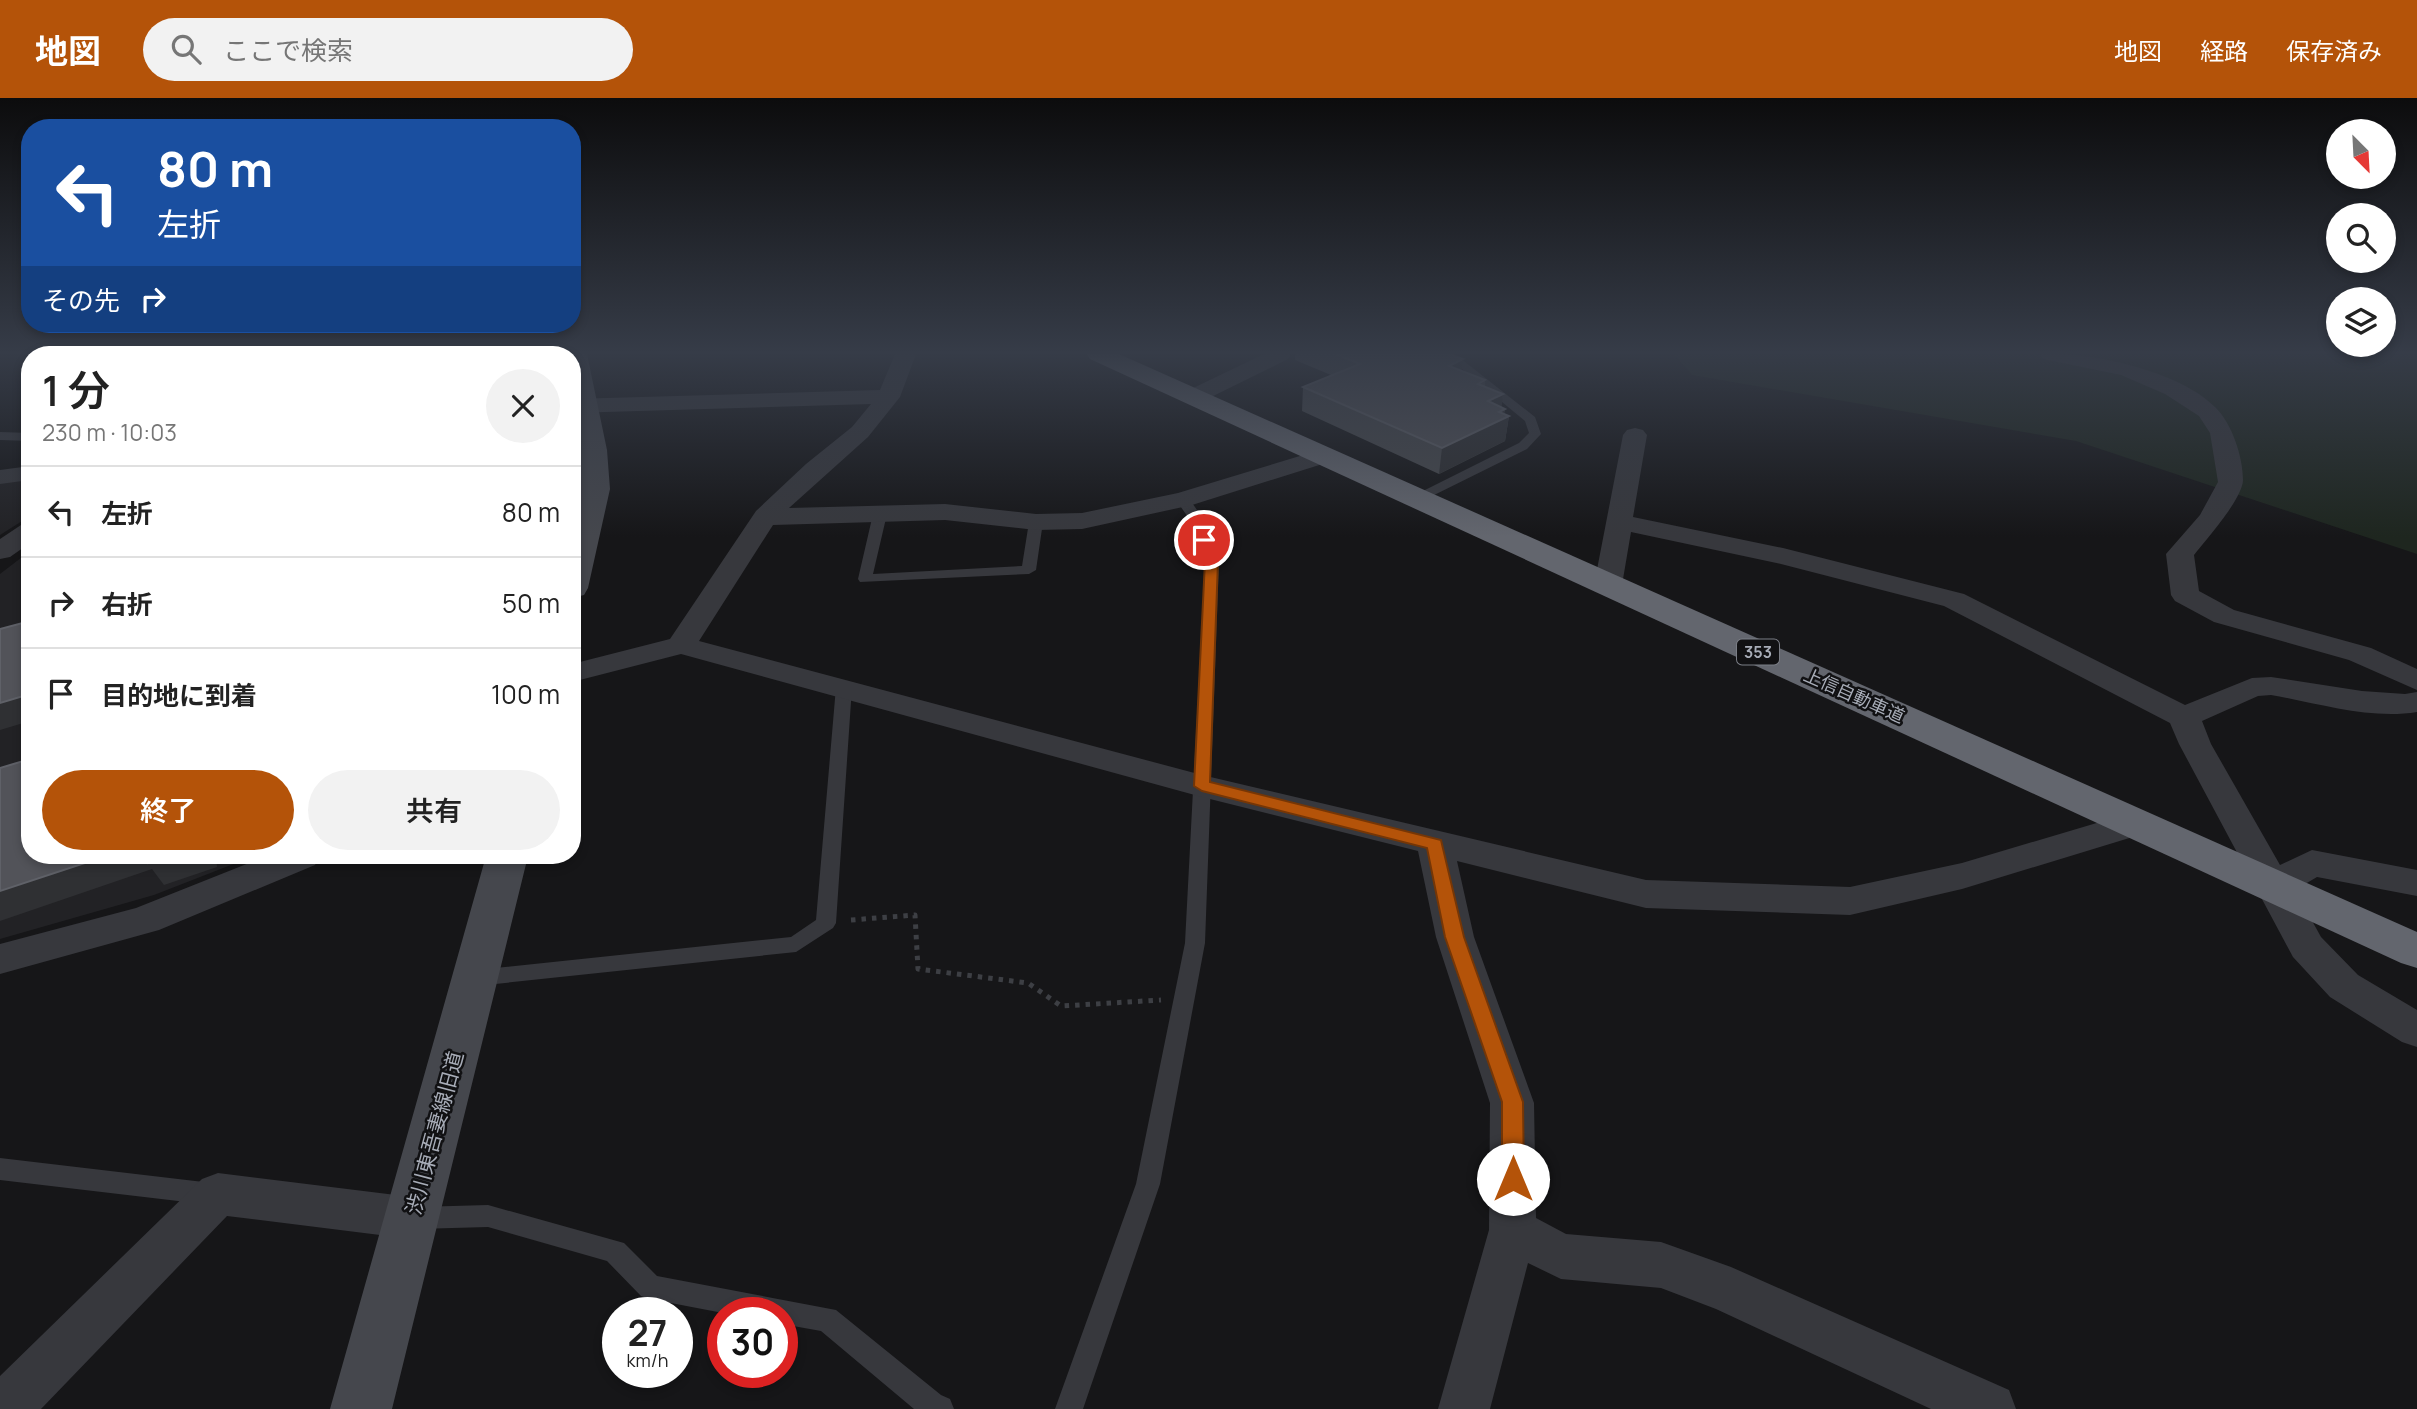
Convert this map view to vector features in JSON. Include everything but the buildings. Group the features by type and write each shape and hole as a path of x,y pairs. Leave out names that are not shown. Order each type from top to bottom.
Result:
{"highway":[{"name":"上信自動車道","path":"1236,415 2417,951"}],"street":[{"path":"681,645 765,517 815,469 860,432 874,415"},
{"path":"2210,415 2222,433 2231,482 2211,518 2180,554 2185,595 2224,616 2360,654 2417,681"},
{"path":"581,416 595,489 581,549"},
{"path":"1608,585 1635,435"},
{"path":"765,517 946,512 1036,522 1082,522 1183,500 1323,456"},
{"path":"0,477 21,474"},
{"path":"1621,522 1783,556 1954,600 2184,718 2195,744 2307,947 2344,986 2417,1030"},
{"path":"0,551 21,537"},
{"path":"581,671 681,645 1202,786 1646,894 1850,901 1962,876 2137,823"},
{"path":"2184,718 2252,687 2271,686 2362,701 2405,704 2417,702"},
{"path":"1435,844 1455,937 1512,1102 1513,1230 1464,1409"},
{"path":"2273,886 2312,863 2417,883"},
{"path":"0,959 145,919 282,864"},
{"name":"渋川東吾妻線旧道","path":"361,1409 505,864"},
{"path":"4,1409 218,1194 412,1218"},
{"path":"1513,1230 1561,1256 1661,1265 1731,1291 1990,1409"}],"lane":[{"path":"1418,499 1523,446 1535,434 1531,420 1525,415"},
{"path":"0,436 21,437"},
{"path":"1069,1409 1148,1184 1195,943 1212,561 1197,520 1183,500"},
{"path":"880,514 865,579 1029,570 1036,522"},
{"path":"476,978 796,944 826,922 844,687"},
{"path":"0,1169 218,1194"},
{"path":"412,1218 488,1216 615,1251 650,1287 827,1319 933,1407 940,1409"}],"path":[{"path":"826,922 915,915 918,969 1028,983 1061,1006 1184,999"}],"shaded area":[{"path":"1926,415 2417,415 2417,554 2076,441"},
{"path":"21,479 21,522 0,535 0,482"},
{"path":"21,558 21,864 233,864 154,895 0,939 0,574"}],"route":[{"path":"1204,540 1212,561 1202,786 1435,844 1455,937 1512,1102 1513,1179"}]}
